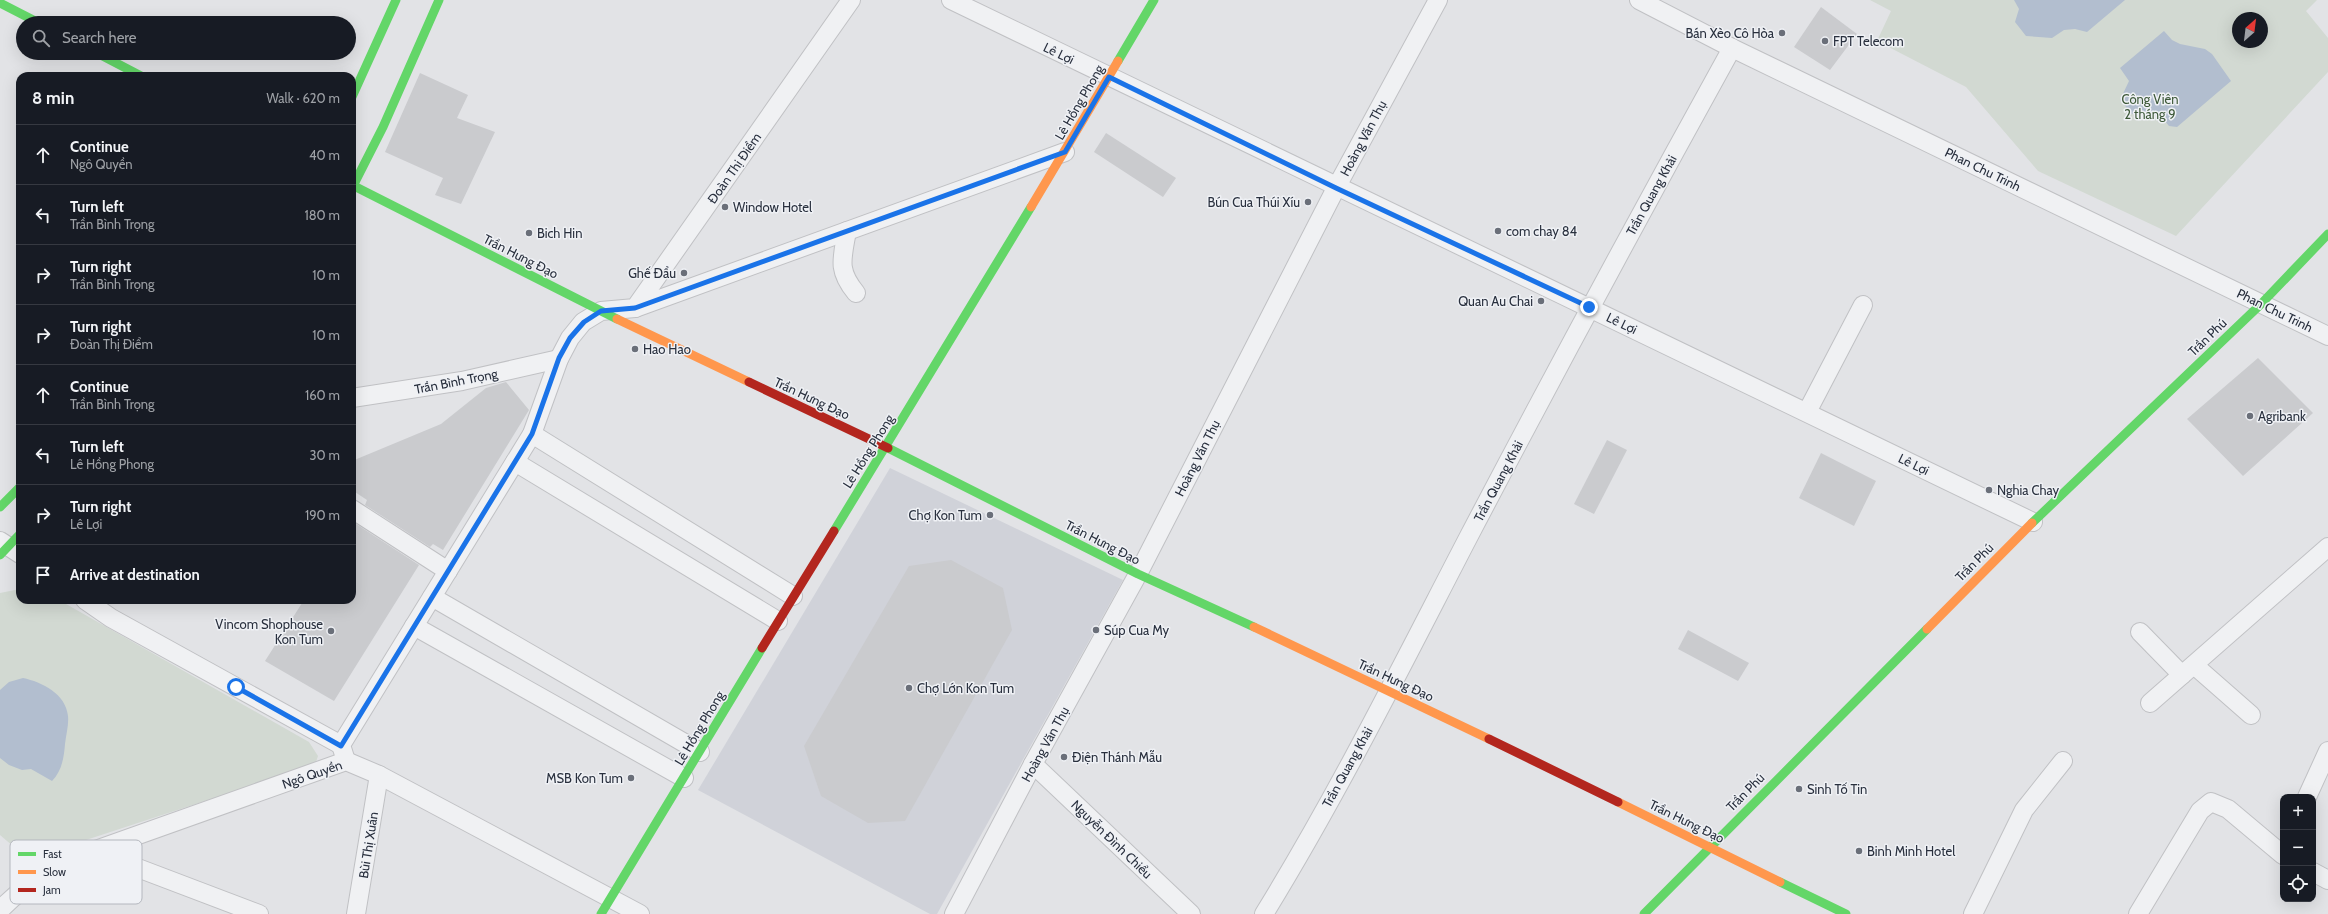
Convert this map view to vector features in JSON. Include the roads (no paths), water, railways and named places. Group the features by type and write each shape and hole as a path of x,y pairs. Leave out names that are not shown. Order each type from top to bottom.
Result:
{"street":[{"path":"356,88 396,0"},
{"path":"356,181 383,127 439,0"},
{"name":"Đoàn Thị Điểm","path":"635,308 851,0"},
{"name":"Lê Lợi","path":"951,0 1336,188 1589,307 2033,522"},
{"name":"Lê Hồng Phong","path":"601,914 793,596 886,447 1065,152 1154,0"},
{"name":"Hoàng Văn Thụ","path":"954,914 1033,764 1138,574 1336,188 1438,0"},
{"name":"Phan Chu Trinh","path":"1639,0 1732,48 2328,336"},
{"path":"0,3 25,16"},
{"name":"Trần Quang Khải","path":"1264,914 1288,875 1389,690 1589,307 1732,48"},
{"path":"110,60 133,72"},
{"path":"344,753 414,626 532,434 559,358 570,338 584,322 601,311 635,308 1065,152"},
{"name":"Trần Hưng Đạo","path":"356,188 601,311 886,447 1138,574 1389,690 1846,914"},
{"path":"847,231 842,269 845,280 856,293"},
{"name":"Trần Phú","path":"1644,914 2033,522 2261,304 2328,234"},
{"path":"1806,412 1863,305"},
{"name":"Trần Bình Trọng","path":"356,397 462,381 559,358"},
{"path":"532,434 793,596"},
{"path":"515,462 778,621"},
{"path":"356,512 448,571"},
{"path":"2150,703 2328,547"},
{"path":"432,597 700,752"},
{"name":"Ngô Quyền","path":"91,604 111,618 344,753 379,775 611,897 640,914"},
{"path":"414,626 684,778"},
{"path":"2140,632 2188,670 2251,715"},
{"path":"2308,794 2328,751"},
{"name":"Ngô Quyền","path":"120,840 344,753"},
{"path":"1973,914 2024,810 2063,761"},
{"name":"Nguyễn Đình Chiểu","path":"1033,764 1191,914"},
{"name":"Bùi Thị Xuân","path":"356,914 379,775"},
{"path":"2138,914 2200,811 2211,802 2228,809 2280,850"},
{"path":"142,870 258,914"},
{"path":"2316,874 2328,880"},
{"name":"Ngô Quyền","path":"0,910 10,899"}],"water":[{"path":"2014,0 2125,0 2087,32 2075,29 2064,30 2052,38 2026,36 2015,22 2019,9"},
{"path":"2164,31 2172,40 2180,44 2205,49 2212,54 2231,81 2177,127 2169,126 2160,115 2132,114 2120,100 2129,81 2120,68"},
{"path":"23,678 52,690 63,701 66,708 68,722 63,759 58,773 52,781 31,769 22,770 9,765 0,758 0,690 9,682"}],"place":[{"name":"Bán Xèo Cô Hòa","path":"1782,33"},
{"name":"FPT Telecom","path":"1825,41"},
{"name":"Bún Cua Thúi Xíu","path":"1308,202"},
{"name":"Window Hotel","path":"725,207"},
{"name":"com chay 84","path":"1498,231"},
{"name":"Bich Hin","path":"529,233"},
{"name":"Ghế Đẩu","path":"684,273"},
{"name":"Quan Au Chai","path":"1541,301"},
{"name":"Hao Hao","path":"635,349"},
{"name":"Agribank","path":"2250,416"},
{"name":"Nghia Chay","path":"1989,490"},
{"name":"Chợ Kon Tum","path":"990,515"},
{"name":"Súp Cua My","path":"1096,630"},
{"name":"Vincom Shophouse Kon Tum","path":"331,631"},
{"name":"Chợ Lớn Kon Tum","path":"909,688"},
{"name":"Điện Thánh Mẫu","path":"1064,757"},
{"name":"MSB Kon Tum","path":"631,778"},
{"name":"Sinh Tố Tin","path":"1799,789"},
{"name":"Binh Minh Hotel","path":"1859,851"}],"park label":[{"name":"Công Viên 2 tháng 9","path":"2150,106"}]}
